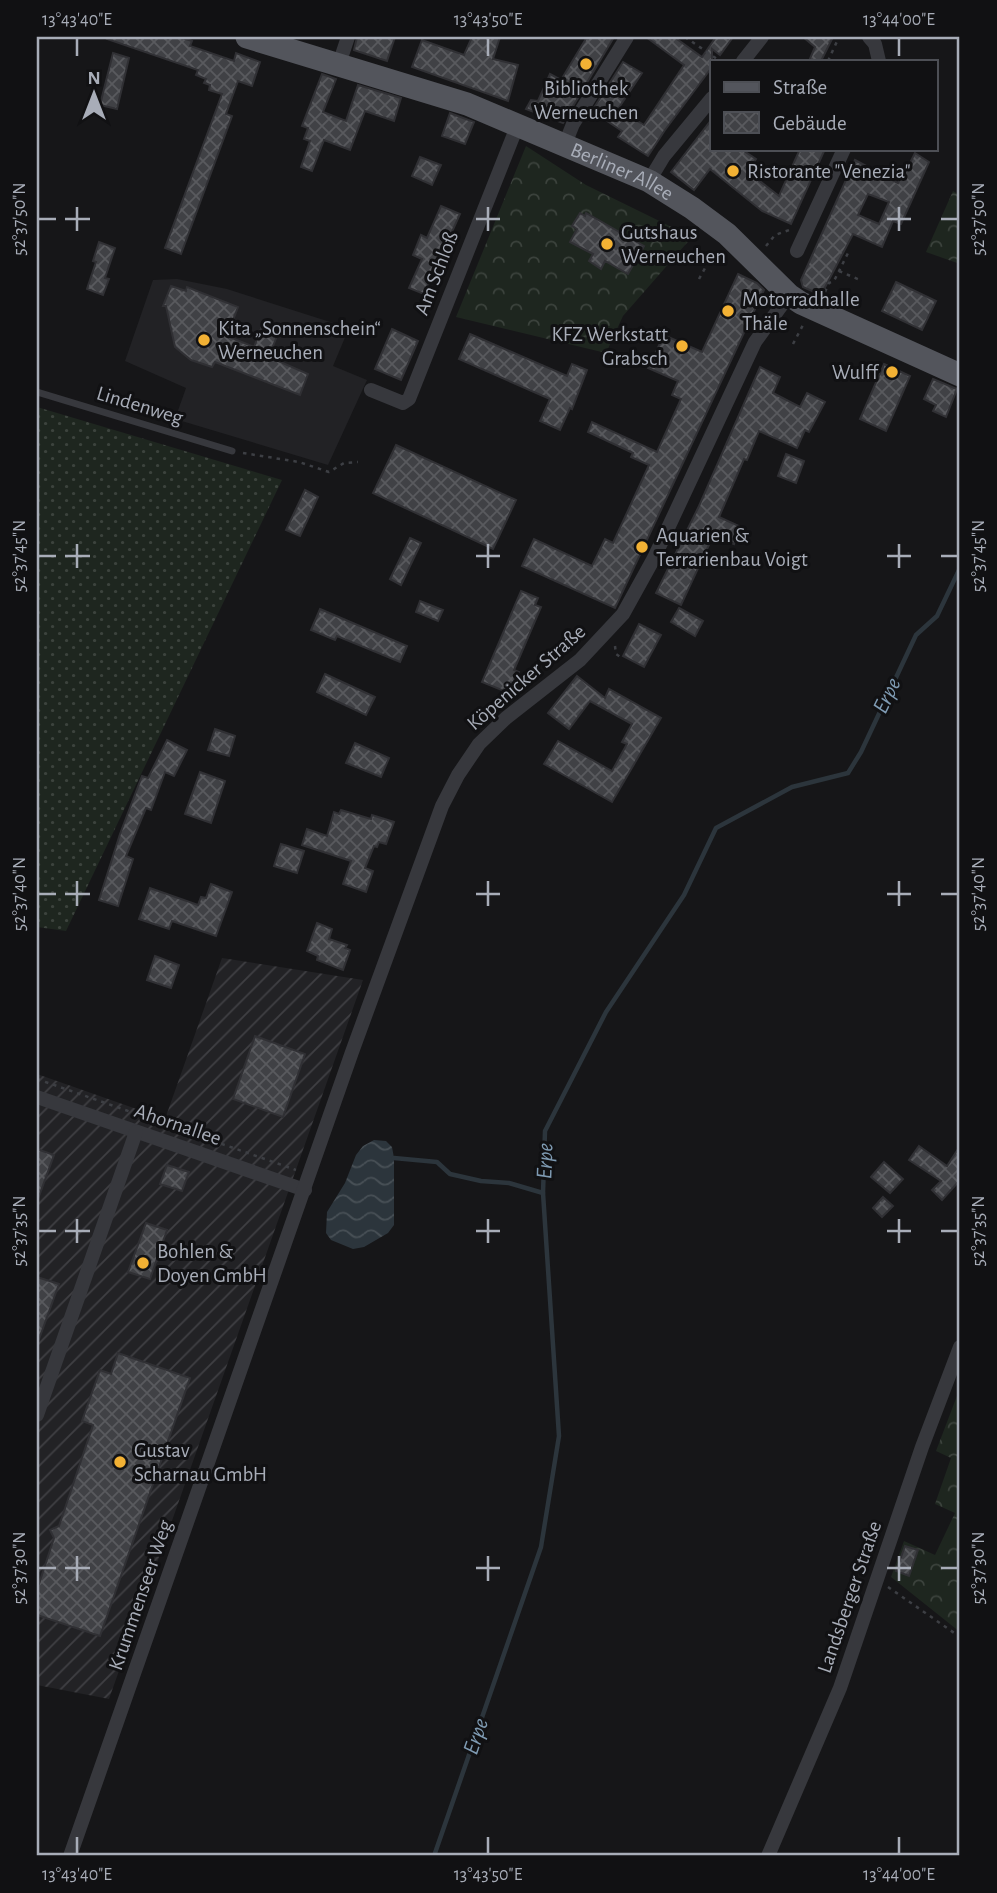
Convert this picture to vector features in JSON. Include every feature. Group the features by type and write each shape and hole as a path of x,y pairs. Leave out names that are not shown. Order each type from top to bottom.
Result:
{"main road":[{"name":"Berliner Allee","path":"247,37 467,104 649,181 727,234 789,295 812,309 960,375"}],"street":[{"path":"339,64 348,37"},
{"path":"565,144 573,124 626,37"},
{"path":"744,60 762,37"},
{"path":"869,37 875,44 879,60"},
{"path":"649,181 663,156 710,100"},
{"name":"Am Schloß","path":"371,390 403,403 409,399 518,124"},
{"path":"797,251 844,150"},
{"name":"Köpenicker Straße","path":"305,1190 436,820 452,785 467,760 489,734 580,660 623,614 654,558 755,342 789,295"},
{"name":"Ahornallee","path":"37,1097 305,1190"},
{"path":"37,1415 136,1132"},
{"name":"Krummenseer Weg","path":"70,1856 305,1190"},
{"name":"Landsberger Straße","path":"768,1856 840,1688 922,1447 955,1375 960,1347"}],"lane":[{"name":"Lindenweg","path":"37,392 232,452"}],"path":[{"path":"685,37 719,60"},
{"path":"828,60 839,37"},
{"path":"761,253 775,235 793,229 805,234"},
{"path":"699,279 710,259 724,248"},
{"path":"821,299 848,253"},
{"path":"839,271 860,280"},
{"path":"793,344 802,328"},
{"path":"232,452 299,462 329,472 344,463 358,462"},
{"path":"615,646 617,654 622,658"},
{"path":"37,1079 309,1175"},
{"path":"878,1581 960,1637"}],"shaded area":[{"path":"177,279 227,289 349,328 333,366 367,380 328,465 175,419 186,388 125,361 153,280"},
{"path":"222,958 363,980 109,1699 37,1685 37,1074 165,1119"}],"green space":[{"path":"526,146 586,185 692,237 623,316 606,353 456,317"},
{"path":"953,191 960,195 960,264 926,252"},
{"path":"37,407 282,480 66,931 37,927"},
{"path":"960,1388 960,1632 891,1577 904,1541 935,1555 955,1513 935,1504 951,1458 936,1451"}],"water":[{"path":"374,1140 386,1141 392,1147 394,1225 388,1233 364,1247 353,1249 331,1240 326,1233 327,1212 345,1183 356,1155 363,1146"}],"building":[{"path":"179,37 192,41 190,46 234,61 236,53 260,62 252,86 238,81 226,114 232,116 181,254 165,248 222,94 209,90 210,85 204,83 206,79 196,75 198,70 107,39"},
{"path":"357,37 395,37 387,61 354,50"},
{"path":"472,37 500,37 493,59 518,65 508,101 412,67 422,40 464,55"},
{"path":"587,37 614,37 563,123 526,109 531,100 538,101 550,74 561,80"},
{"path":"646,37 674,37 702,57 716,37 733,37 720,55 712,49 710,70 648,156 618,137 622,131 592,111 623,62 642,73 618,109 644,125 684,65"},
{"path":"803,37 833,37 822,60 809,60 815,47"},
{"path":"113,53 129,58 117,109 100,105"},
{"path":"322,74 336,79 323,112 346,121 358,85 401,98 394,121 365,111 350,150 324,140 312,171 301,167 310,141 304,139 308,128 302,126"},
{"path":"450,113 474,122 465,144 442,136"},
{"path":"710,122 710,150 742,150 756,159 748,172 779,196 800,150 825,150 791,224 762,211 710,169 694,190 671,172"},
{"path":"915,153 929,162 901,224 893,221 882,247 853,234 821,295 803,287 801,280 855,160 898,183 907,164 909,165","holes":["868,194 889,202 879,224 858,215"]},
{"path":"420,157 441,165 432,185 412,176"},
{"path":"441,206 460,214 424,294 409,288 422,259 413,255 421,235 427,238"},
{"name":"Gutshaus Werneuchen","path":"580,213 585,216 586,213 644,246 628,274 605,261 601,269 589,261 593,254 570,242 577,229 572,226"},
{"path":"99,242 115,248 105,278 109,279 103,295 87,289"},
{"path":"738,274 757,283 764,290 615,608 522,566 534,539 592,566 605,539 613,543 649,465 631,457 633,453 588,432 592,422 657,452 681,399 672,395 678,381 648,368 664,335 702,352"},
{"path":"896,282 936,301 922,330 882,311"},
{"name":"Kita „Sonnenschein“ Werneuchen","path":"171,286 186,291 187,287 238,307 227,336 254,347 262,326 278,333 269,357 308,374 300,395 215,362 212,367 191,360 175,347 166,306 163,306"},
{"path":"392,329 418,341 401,380 375,369"},
{"path":"470,334 567,376 572,364 587,370 572,409 570,408 560,430 540,421 550,399 459,359"},
{"path":"884,364 910,376 886,431 860,419"},
{"path":"760,367 780,377 773,393 800,407 807,393 825,402 809,432 805,430 797,448 759,431 719,517 741,527 734,544 714,534 681,605 656,593 699,506"},
{"path":"933,379 957,389 946,417 933,411 936,405 924,399"},
{"path":"396,445 516,500 493,549 373,493"},
{"path":"786,454 804,461 796,483 778,476"},
{"path":"305,490 318,497 300,536 286,530"},
{"path":"410,538 421,543 401,585 390,579"},
{"path":"521,591 538,598 535,605 541,607 514,670 519,672 509,693 482,682"},
{"path":"420,601 443,610 438,621 416,612"},
{"path":"679,608 703,621 695,636 671,622"},
{"path":"320,609 407,646 400,662 337,636 335,640 311,630"},
{"path":"639,624 661,635 644,667 623,656"},
{"path":"325,674 375,697 366,715 317,692"},
{"path":"577,676 605,698 609,689 661,718 612,802 544,764 558,741 612,771 627,744 622,742 632,724 590,701 569,729 548,713"},
{"path":"215,729 235,736 229,756 208,750"},
{"path":"167,740 187,750 174,776 165,772 151,810 146,808 126,856 133,859 118,906 99,900 142,776 148,778"},
{"path":"355,743 389,758 381,777 346,763"},
{"path":"200,772 225,781 211,823 185,814"},
{"path":"341,810 371,819 372,815 394,822 386,844 379,842 377,847 374,846 365,868 373,871 366,892 343,884 351,861 302,845 307,829 327,836 334,812 339,814"},
{"path":"281,844 304,851 297,873 274,866"},
{"path":"211,884 232,892 216,936 172,921 169,929 139,919 150,888 198,905 201,897 206,898"},
{"path":"317,923 332,929 329,939 347,945 345,948 350,950 343,970 317,960 318,956 307,951"},
{"path":"155,956 179,965 171,988 147,980"},
{"path":"255,1036 305,1054 283,1117 233,1099"},
{"path":"919,1146 947,1166 960,1146 960,1180 942,1200 932,1190 941,1181 909,1160"},
{"path":"37,1149 54,1155 38,1199 37,1198"},
{"path":"884,1162 903,1179 890,1193 871,1177"},
{"path":"167,1165 189,1172 182,1191 160,1184"},
{"path":"883,1197 893,1206 882,1217 873,1208"},
{"path":"146,1223 167,1230 150,1279 128,1272"},
{"path":"37,1277 59,1284 38,1342 37,1342"},
{"name":"Gustav Scharnau GmbH","path":"118,1353 190,1378 100,1636 37,1615 37,1590 54,1538 50,1530 59,1526 93,1425 82,1421 100,1370 111,1374"},
{"path":"905,1546 918,1550 909,1576 896,1571"}],"waterway":[{"name":"Erpe","path":"434,1856 541,1547 559,1436 543,1193 545,1131 606,1012 684,895 716,828 792,787 848,773 861,752 916,635 937,616 960,568"},
{"path":"394,1158 437,1162 450,1174 481,1181 509,1183 543,1193"}],"place":[{"name":"Bibliothek Werneuchen","path":"586,64"},
{"name":"Ristorante \"Venezia\"","path":"733,171"},
{"name":"Gutshaus Werneuchen","path":"607,244"},
{"name":"Motorradhalle Thäle","path":"728,311"},
{"name":"Kita „Sonnenschein“ Werneuchen","path":"204,340"},
{"name":"KFZ Werkstatt Grabsch","path":"682,346"},
{"name":"Wulff","path":"892,372"},
{"name":"Aquarien & Terrarienbau Voigt","path":"642,547"},
{"name":"Bohlen & Doyen GmbH","path":"143,1263"},
{"name":"Gustav Scharnau GmbH","path":"120,1462"}]}
